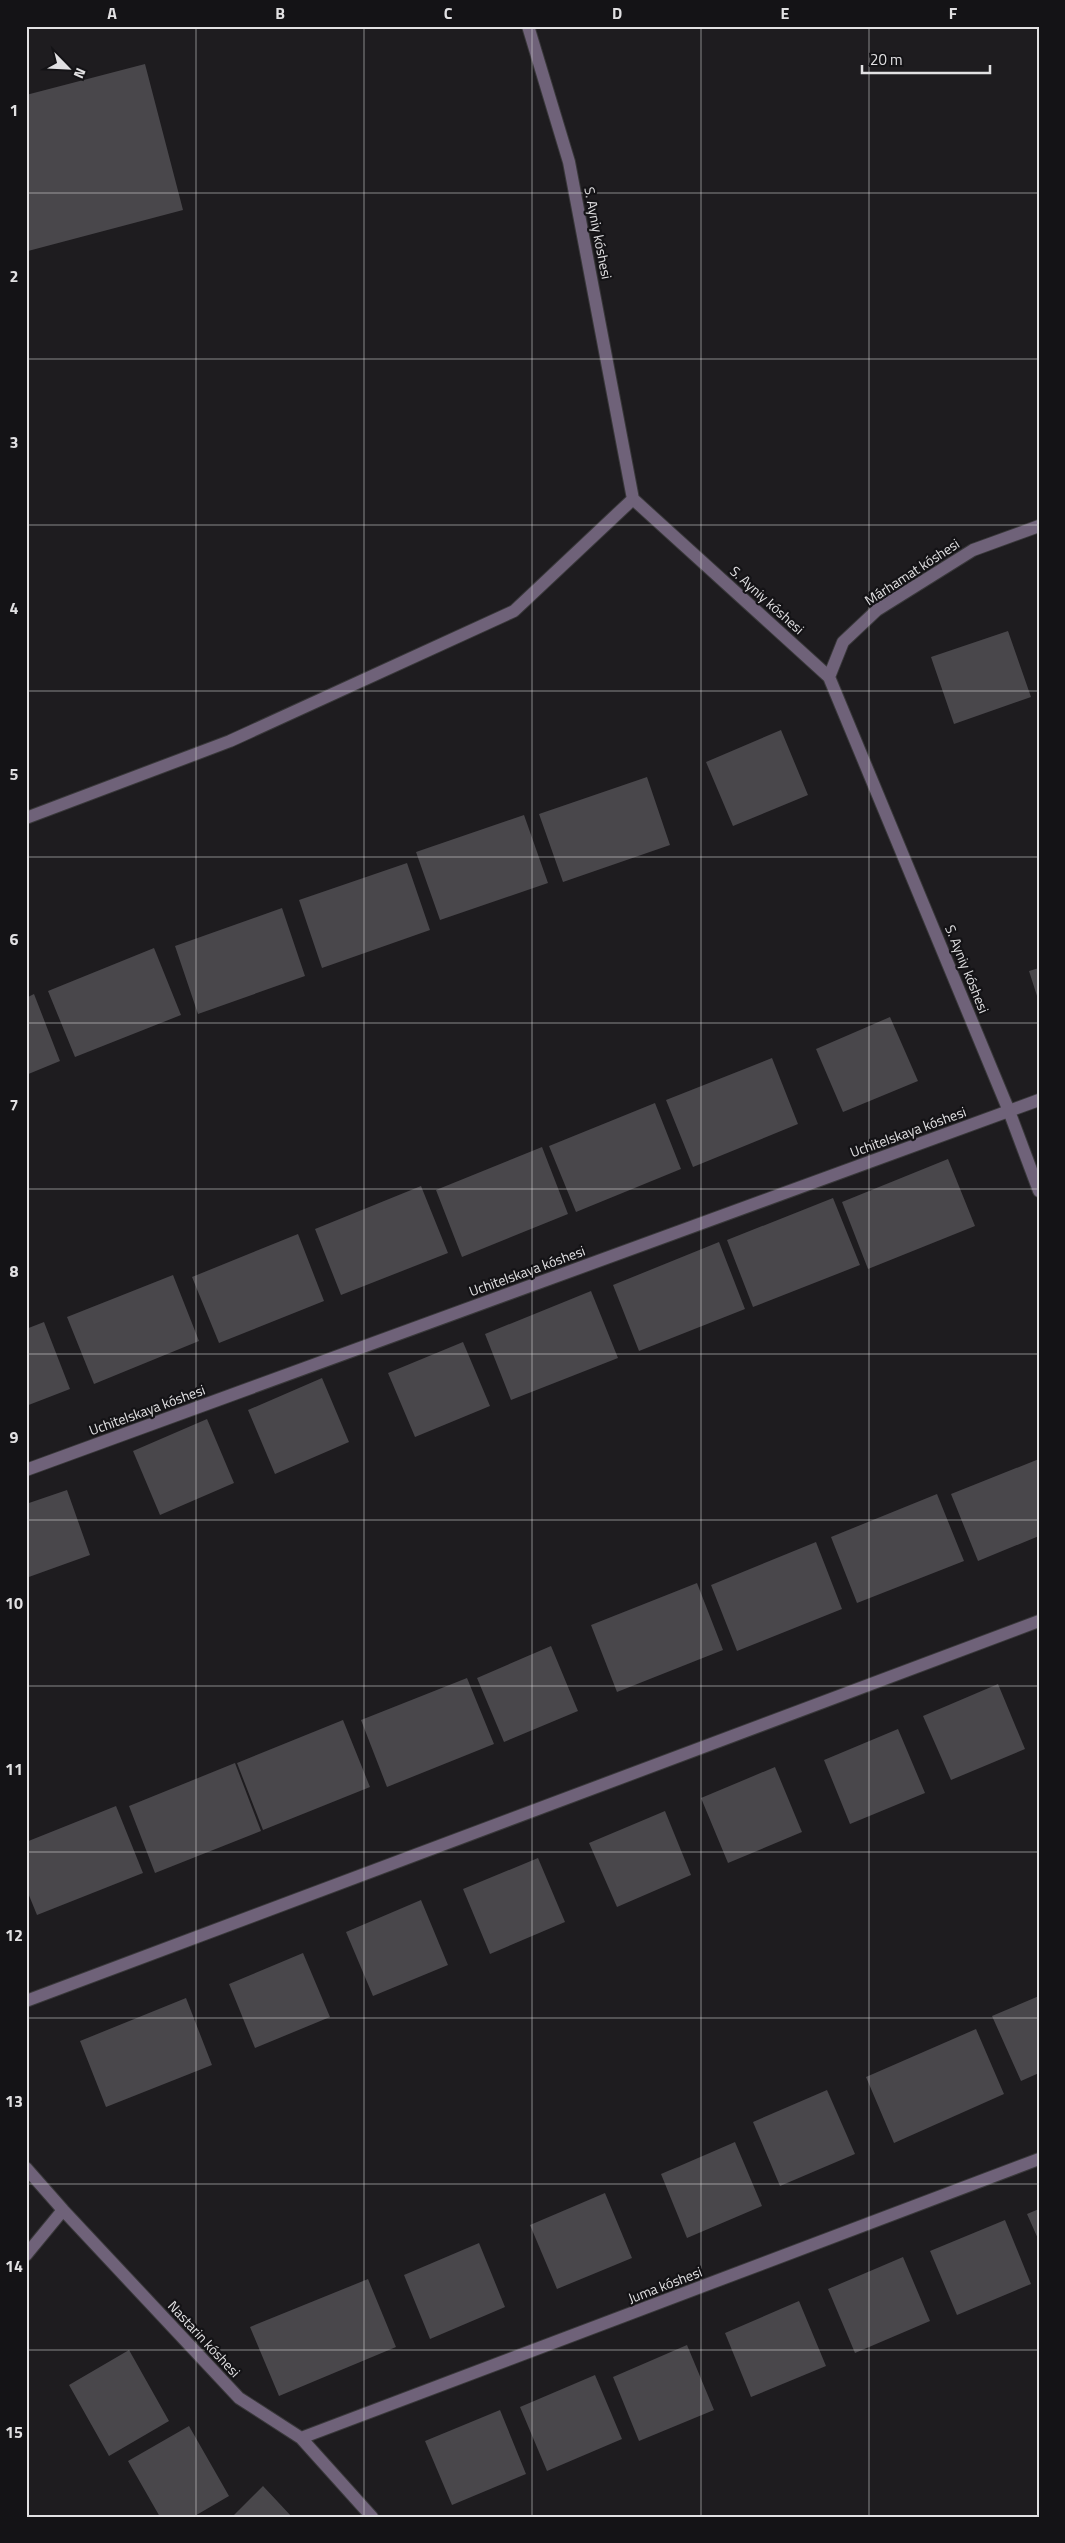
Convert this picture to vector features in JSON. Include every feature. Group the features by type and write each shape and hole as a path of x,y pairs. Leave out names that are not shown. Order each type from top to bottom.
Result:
{"street":[{"name":"S. Ayniy kóshesi","path":"528,26 569,162 633,499 829,677 1009,1111 1039,1191"},
{"path":"26,818 230,741 514,611 633,499"},
{"name":"Márhamat kóshesi","path":"829,677 843,642 877,610 973,550 1039,526"},
{"name":"Uchitelskaya kóshesi","path":"26,1470 1039,1100"},
{"path":"26,2001 1039,1621"},
{"name":"Juma kóshesi","path":"301,2438 1039,2159"},
{"name":"Nastarin kóshesi","path":"26,2168 239,2398 301,2438 372,2517"},
{"path":"26,2255 63,2210"}],"building":[{"path":"145,64 183,210 28,251 26,95"},
{"path":"1008,631 1031,697 954,724 931,657"},
{"path":"781,730 808,795 733,826 706,762"},
{"path":"647,777 670,845 563,882 539,814"},
{"path":"524,815 548,883 440,920 416,852"},
{"path":"407,863 430,930 322,968 299,900"},
{"path":"282,908 305,976 198,1014 175,946"},
{"path":"154,948 181,1015 75,1057 48,991"},
{"path":"1039,968 1039,999 1038,999 1029,971"},
{"path":"34,994 60,1061 26,1075 26,998"},
{"path":"890,1017 918,1081 843,1112 816,1049"},
{"path":"772,1058 798,1124 693,1167 666,1100"},
{"path":"655,1103 681,1169 576,1212 549,1146"},
{"path":"542,1147 568,1214 462,1257 436,1190"},
{"path":"948,1159 975,1226 868,1269 842,1202"},
{"path":"421,1186 448,1253 341,1295 315,1229"},
{"path":"833,1198 860,1265 753,1307 727,1240"},
{"path":"298,1234 324,1301 219,1343 192,1277"},
{"path":"719,1242 745,1309 639,1351 613,1285"},
{"path":"173,1275 199,1341 94,1384 67,1317"},
{"path":"591,1291 618,1358 511,1400 485,1334"},
{"path":"44,1322 70,1389 26,1406 26,1329"},
{"path":"463,1342 490,1406 415,1437 388,1373"},
{"path":"322,1378 349,1442 275,1474 248,1410"},
{"path":"207,1419 234,1483 160,1515 133,1451"},
{"path":"1039,1459 1039,1536 978,1561 951,1494"},
{"path":"67,1490 90,1555 26,1578 26,1504"},
{"path":"937,1494 964,1561 857,1603 831,1537"},
{"path":"816,1542 842,1609 737,1651 711,1585"},
{"path":"697,1583 723,1650 617,1692 591,1625"},
{"path":"551,1646 578,1711 504,1742 477,1678"},
{"path":"467,1678 494,1744 387,1787 361,1720"},
{"path":"998,1684 1025,1749 951,1780 923,1716"},
{"path":"343,1720 370,1787 263,1830 237,1763"},
{"path":"898,1729 925,1793 850,1824 824,1760"},
{"path":"235,1763 261,1831 155,1873 129,1806"},
{"path":"775,1767 802,1832 728,1863 701,1798"},
{"path":"116,1806 143,1873 37,1915 26,1888 26,1842"},
{"path":"665,1811 691,1875 617,1907 589,1843"},
{"path":"538,1858 565,1922 490,1954 463,1889"},
{"path":"421,1900 448,1965 373,1996 346,1932"},
{"path":"303,1953 330,2017 255,2048 229,1984"},
{"path":"1039,1996 1039,2073 1021,2081 992,2016"},
{"path":"186,1998 212,2065 106,2107 80,2041"},
{"path":"976,2029 1004,2094 894,2143 866,2077"},
{"path":"827,2090 855,2154 780,2186 753,2122"},
{"path":"735,2142 762,2206 687,2238 661,2174"},
{"path":"605,2193 632,2258 557,2289 530,2225"},
{"path":"1039,2209 1039,2241 1027,2214"},
{"path":"1005,2220 1031,2284 957,2315 930,2251"},
{"path":"479,2243 505,2307 430,2339 404,2275"},
{"path":"903,2257 930,2321 855,2353 828,2289"},
{"path":"368,2279 396,2347 279,2396 250,2327"},
{"path":"799,2301 826,2366 751,2397 725,2333"},
{"path":"687,2345 714,2410 639,2441 613,2377"},
{"path":"129,2350 169,2421 109,2456 69,2385"},
{"path":"595,2375 622,2439 547,2471 520,2407"},
{"path":"500,2410 526,2474 452,2505 425,2441"},
{"path":"189,2426 229,2496 193,2517 160,2517 128,2461"},
{"path":"263,2486 292,2517 232,2517"}]}
